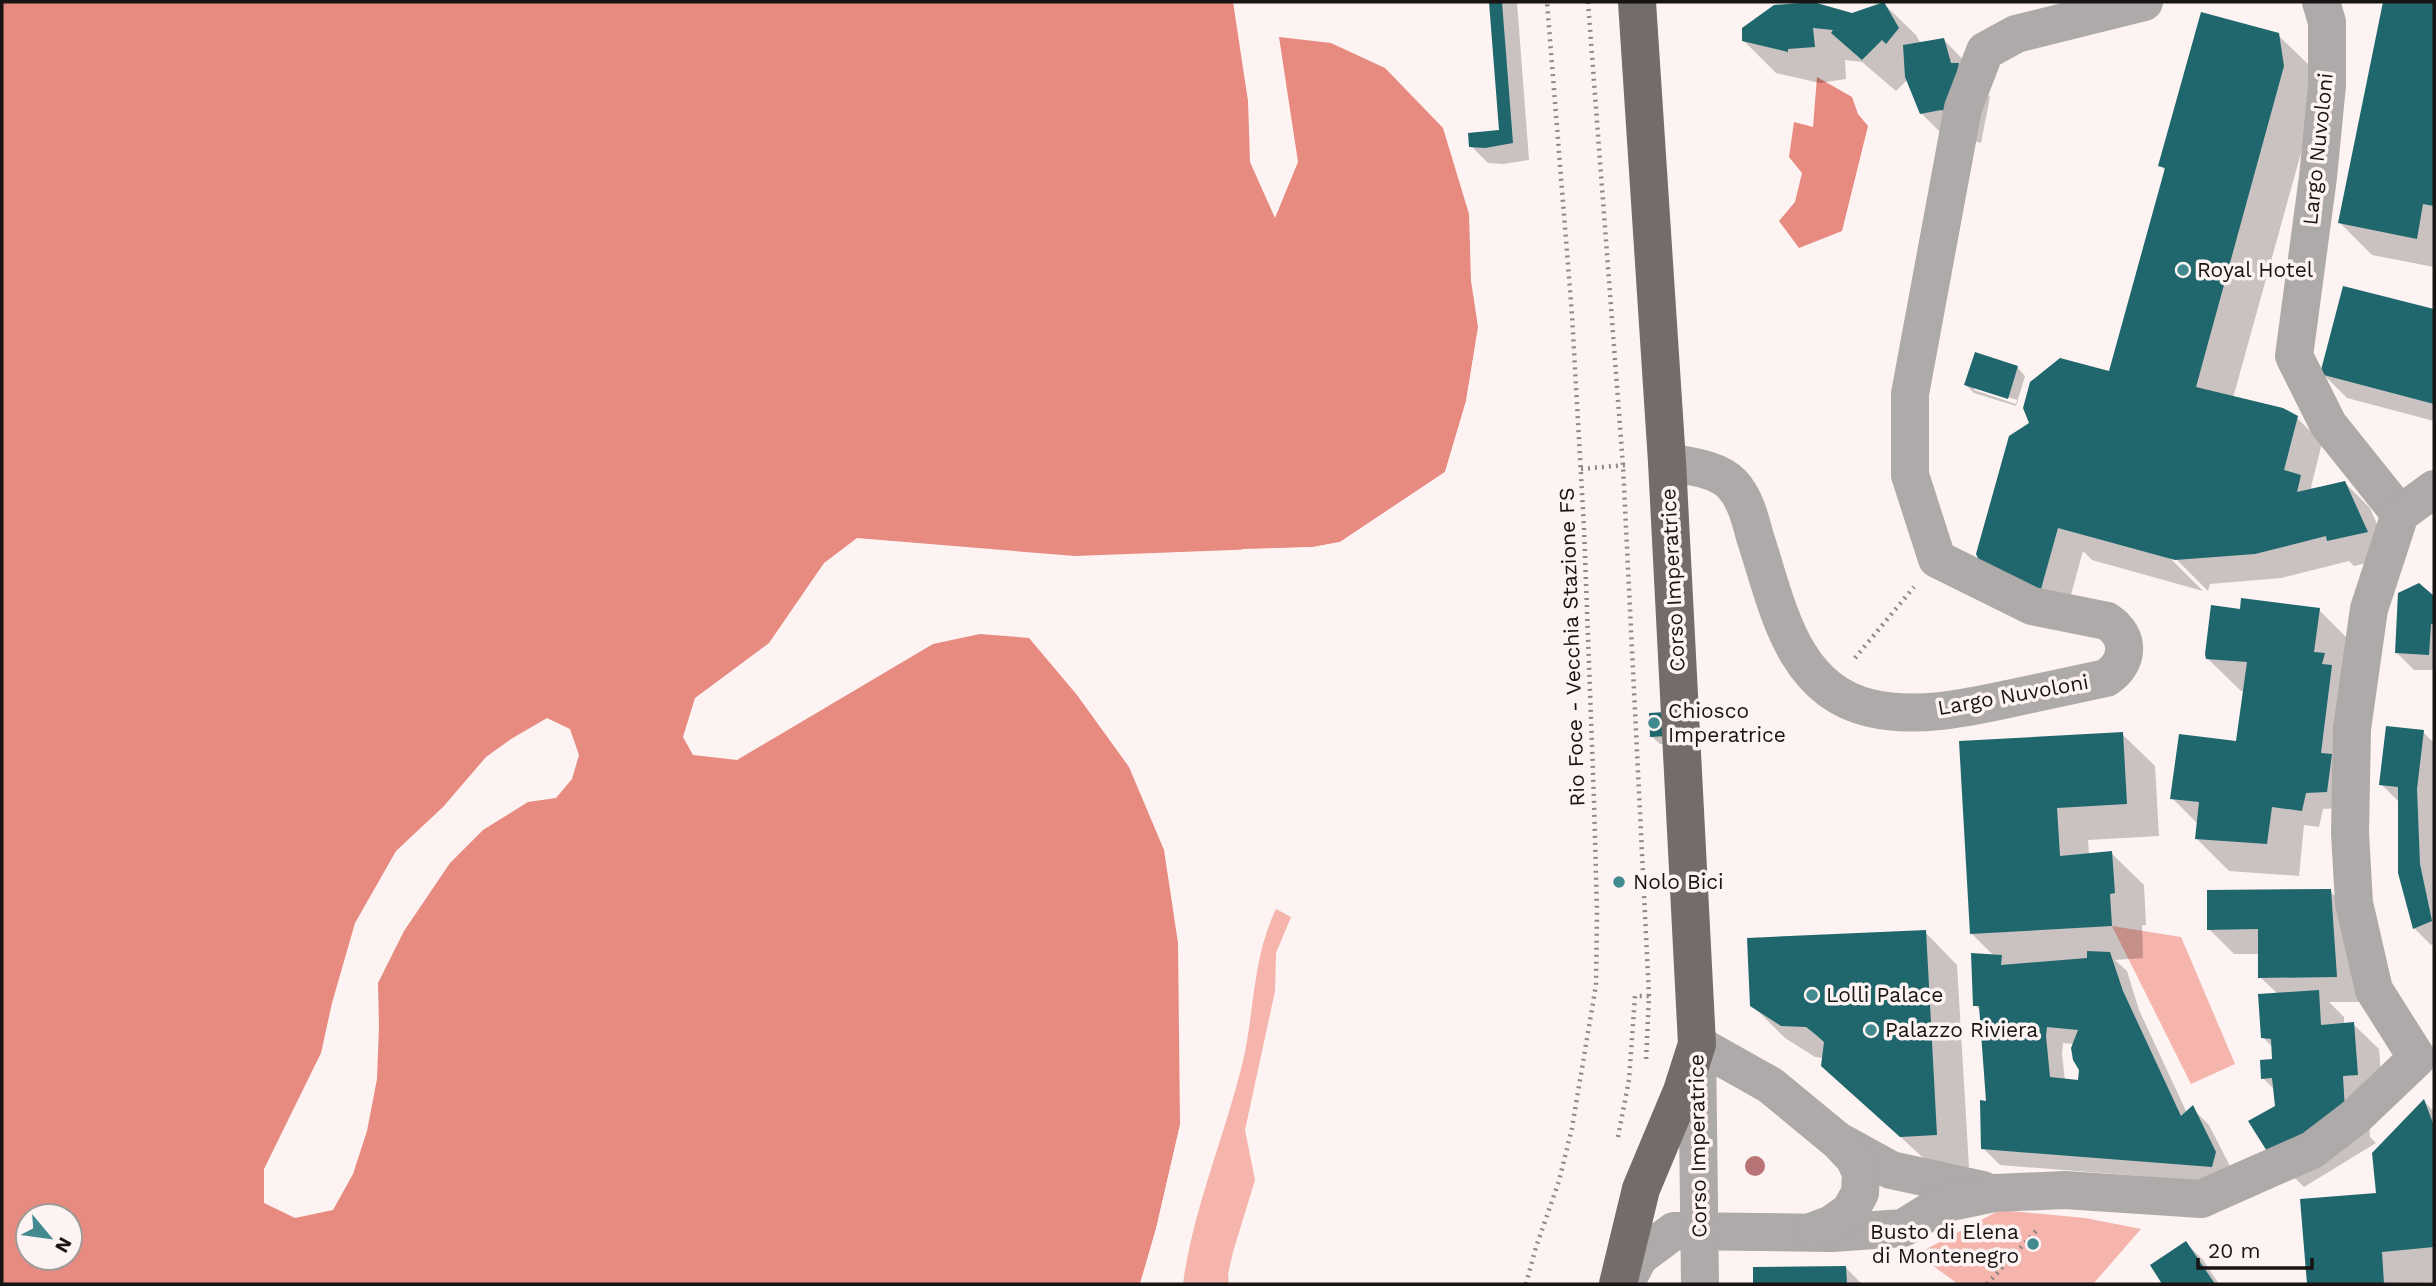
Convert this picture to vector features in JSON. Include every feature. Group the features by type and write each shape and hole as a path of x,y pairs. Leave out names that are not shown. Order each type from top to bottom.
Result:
{"main road":[{"name":"Corso Imperatrice","path":"1637,2 1667,462 1697,1044"},
{"path":"1618,1284 1641,1189 1682,1091 1697,1044"}],"street":[{"path":"1937,559 1910,475 1910,394 1963,108 1985,51 2016,34 2144,2"},
{"name":"Largo Nuvoloni","path":"2321,2 2327,22 2327,85 2318,177 2294,356 2328,424 2400,514"},
{"name":"Largo Nuvoloni","path":"1667,462 1705,469 1731,482 1745,505 1784,625 1800,659 1828,691 1869,708 1913,713 1972,706 2106,678 2121,665 2125,645 2116,626 2107,621 2032,606 1937,559"},
{"path":"1625,1284 1639,1257 1674,1231 1808,1233 1903,1228 1942,1204 1995,1193 2065,1190 2201,1199 2312,1150 2426,1065 2374,990 2354,903 2350,833 2352,729 2370,609 2400,514 2434,489"},
{"path":"1697,1044 1770,1085 1838,1141 1854,1158 1861,1173 1860,1192 1850,1211 1832,1224 1808,1233"},
{"name":"Corso Imperatrice","path":"1697,1044 1700,1284"},
{"path":"1838,1141 1891,1170 1995,1193"}],"path":[{"name":"Rio Foce - Vecchia Stazione FS","path":"1526,1284 1559,1181 1572,1128 1596,985 1593,763 1581,469 1572,315 1547,2"},
{"path":"1588,2 1623,466 1649,996 1646,1061"},
{"path":"1581,469 1623,466"},
{"path":"1828,691 1937,559"},
{"path":"1617,1144 1629,1080 1635,996 1649,996"},
{"path":"1987,1284 2051,1214 2050,1191"}],"shaded area":[{"path":"2,2 1233,2 1248,101 1250,162 1275,218 1298,162 1279,37 1331,43 1385,68 1443,128 1469,214 1471,281 1478,327 1466,402 1445,472 1340,542 1313,547 1075,556 857,538 824,563 769,643 695,698 683,737 693,755 737,760 933,644 980,634 1029,638 1077,695 1129,767 1164,850 1178,943 1180,1125 1140,1284 2,1284"},
{"path":"1817,77 1852,97 1858,114 1868,126 1842,231 1799,248 1779,221 1795,202 1802,173 1789,157 1794,122 1813,127"},
{"path":"1276,909 1291,917 1276,953 1275,991 1245,1130 1255,1180 1233,1252 1228,1274 1229,1284 1183,1284 1194,1228 1243,1061 1258,965"},
{"path":"2112,926 2181,937 2235,1064 2191,1084"},
{"path":"2000,1210 2085,1218 2141,1229 2093,1284 1958,1284 1917,1254"}],"pier":[{"path":"1480,317 1482,328 1470,402 1447,475 1341,545 1313,550 1241,553 1242,549 1313,547 1340,542 1445,472 1466,401"},
{"path":"547,718 570,729 579,755 572,779 556,798 528,802 483,830 450,863 404,931 378,983 377,1079 367,1131 353,1174 333,1210 295,1218 264,1203 264,1169 321,1053 355,923 396,851 443,807 486,757"},
{"path":"1183,1123 1160,1230 1144,1284 1140,1284 1180,1125"}],"building":[{"path":"1489,2 1502,2 1513,143 1485,148 1469,147 1468,133 1499,130"},
{"path":"1813,2 1852,13 1884,2 1899,28 1886,44 1882,40 1862,60 1831,33 1833,30 1813,28 1815,47 1788,49 1788,52 1742,41 1742,28 1774,5"},
{"path":"2383,2 2434,2 2434,206 2423,204 2417,239 2338,223"},
{"path":"2201,12 2279,33 2284,66 2196,387 2283,408 2298,416 2284,470 2301,475 2297,492 2345,481 2368,532 2327,541 2326,536 2255,554 2175,560 2058,528 2041,589 1985,573 1976,554 2009,436 2029,423 2023,408 2030,382 2060,358 2109,371 2165,168 2158,166"},
{"path":"1944,38 1951,63 1959,63 1949,112 1941,110 1920,114 1905,77 1903,45"},
{"path":"2343,286 2434,309 2434,404 2320,374"},
{"path":"1975,352 2018,366 2008,399 1964,385"},
{"path":"2419,583 2434,596 2434,624 2431,624 2429,655 2395,653 2398,593"},
{"path":"2241,598 2320,608 2314,652 2325,653 2322,664 2332,665 2321,753 2332,754 2327,792 2306,793 2302,811 2272,807 2267,844 2195,839 2199,802 2170,799 2179,734 2236,741 2247,662 2206,659 2205,654 2211,605 2240,609"},
{"path":"1666,712 1667,736 1650,737 1649,713"},
{"path":"2386,726 2424,730 2417,789 2420,864 2432,921 2413,929 2398,873 2398,787 2379,785"},
{"path":"2123,732 2127,804 2057,808 2060,856 2112,851 2115,893 2110,894 2112,926 1970,934 1959,741"},
{"path":"2331,889 2337,977 2258,978 2258,929 2207,930 2207,890"},
{"name":"Palazzo Riviera","path":"1926,930 1937,1135 1900,1137 1821,1066 1824,1042 1815,1034 1806,1027 1781,1026 1750,1006 1747,938"},
{"path":"2087,951 2110,952 2123,991 2181,1116 2193,1105 2216,1152 2212,1167 1981,1149 1980,1100 1986,1101 1979,1006 1973,1006 1971,953 2002,955 2001,965 2087,958","holes":["2047,1027 2078,1030 2071,1048 2073,1060 2079,1070 2078,1080 2050,1077"]},
{"path":"2319,990 2321,1025 2354,1022 2358,1075 2343,1076 2345,1110 2270,1156 2248,1121 2275,1106 2272,1078 2261,1079 2260,1060 2272,1059 2271,1039 2261,1038 2258,994"},
{"path":"2424,1099 2434,1126 2434,1247 2382,1252 2384,1284 2307,1284 2300,1199 2376,1193 2372,1153"},
{"path":"2186,1241 2215,1284 2162,1284 2150,1265"},
{"path":"1846,1266 1847,1284 1753,1284 1753,1267"}],"place":[{"name":"Royal Hotel","path":"2183,270"},
{"name":"Chiosco Imperatrice","path":"1654,723"},
{"name":"Nolo Bici","path":"1619,882"},
{"name":"Lolli Palace","path":"1812,995"},
{"name":"Palazzo Riviera","path":"1871,1030"},
{"name":"Busto di Elena di Montenegro","path":"2033,1244"}]}
